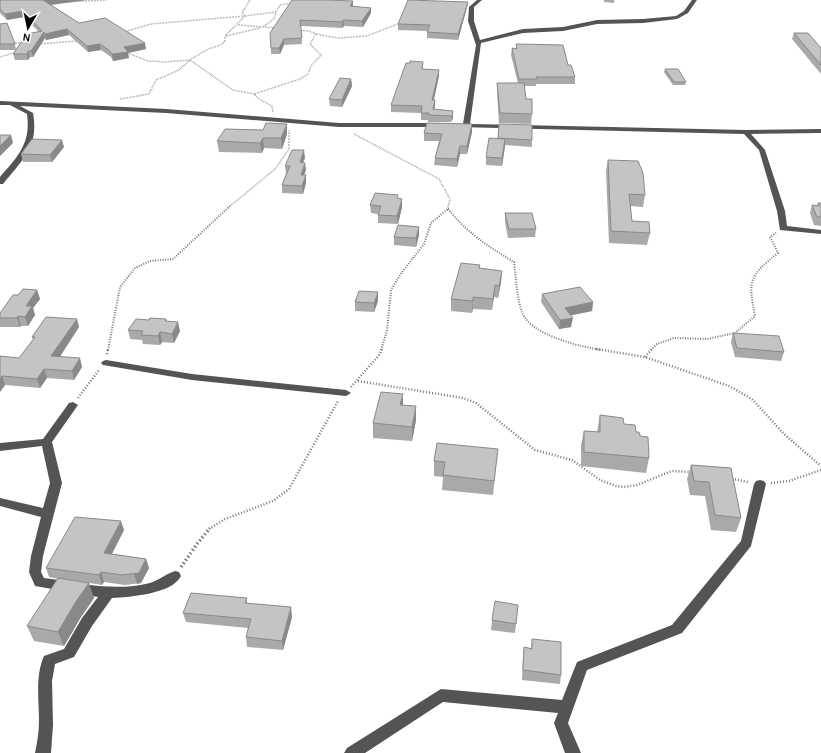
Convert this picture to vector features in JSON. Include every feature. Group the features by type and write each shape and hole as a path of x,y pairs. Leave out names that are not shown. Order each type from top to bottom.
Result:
{"street":[{"path":"466,126 478,42 471,21 472,8 480,0"},
{"path":"478,42 523,32 563,30 597,22 643,21 677,17 686,12 695,0"},
{"path":"4,103 166,111 339,125 746,132 821,130"},
{"path":"0,182 29,146 33,126 30,113 4,103"},
{"path":"746,132 762,150 781,211 783,228 821,232"},
{"path":"106,363 192,377 346,393"},
{"path":"0,447 46,442 73,405"},
{"path":"46,442 56,483 37,556 35,572 40,582 108,593 123,592 161,585 175,576"},
{"path":"573,753 561,723 582,666 677,629 747,543 760,484"},
{"path":"0,502 48,514"},
{"path":"43,753 46,717 44,676 49,660 69,652 87,622 108,593"},
{"path":"352,753 441,695 567,707"}],"path":[{"path":"63,2 107,0"},
{"path":"115,100 149,94 156,80 179,70 190,60 208,49 221,45 225,41 225,36 244,16 242,13 250,0"},
{"path":"225,36 263,27 274,19 280,5 294,3"},
{"path":"124,32 151,24 276,12"},
{"path":"294,29 338,38 366,36 404,22"},
{"path":"237,25 279,28"},
{"path":"124,51 142,60 178,62 190,60 233,90 254,94 300,79 308,74 311,66 321,55 310,44 316,34"},
{"path":"34,44 53,44 78,41"},
{"path":"7,42 28,44"},
{"path":"0,57 23,49"},
{"path":"254,94 259,99 272,106 275,120"},
{"path":"73,405 90,381 106,363 120,287 135,268 150,262 173,259 237,199 275,169 289,149 290,121"},
{"path":"175,576 205,534 214,525 228,518 276,500 289,490 338,402 380,354 387,331 391,290 424,244 431,223 448,209 450,199 439,179 362,140 339,125"},
{"path":"448,209 460,224 492,249 514,262 520,306 525,319 535,327 560,340 584,348 645,357 729,386 752,400 784,434 821,466"},
{"path":"645,357 657,344 674,338 707,339 735,333 755,316 750,290 753,274 778,253 770,237 783,228"},
{"path":"357,381 463,398 476,403 535,450 543,454 564,457 588,470 608,484 622,487 640,485 661,474 672,471 694,472"},
{"path":"723,476 760,484 789,481 821,470"}],"building":[{"path":"0,0 43,0 79,23 105,18 145,43 124,47 128,52 112,54 100,44 87,46 67,29 45,34 44,32 31,51 28,51 27,54 13,54 27,34 42,31 23,11 5,14 0,9"},
{"path":"292,0 353,1 350,6 371,8 362,21 343,20 342,22 300,20 302,38 284,39 279,48 271,48 270,33"},
{"path":"408,0 468,2 458,34 427,32 430,25 398,24"},
{"path":"7,23 15,44 0,44 0,24"},
{"path":"794,33 808,33 821,48 821,65"},
{"path":"516,44 563,45 568,65 571,65 575,77 536,77 537,79 519,79 512,48 517,49"},
{"path":"410,61 423,62 422,69 439,70 432,100 435,100 433,109 453,111 452,116 429,115 429,113 421,113 422,106 391,105 406,63 410,63"},
{"path":"665,69 678,69 686,82 674,82"},
{"path":"340,78 351,79 342,100 329,99"},
{"path":"497,83 524,83 526,99 532,99 532,114 500,113"},
{"path":"266,123 287,124 281,138 263,138 260,143 217,141 225,129 263,130"},
{"path":"427,123 472,124 467,146 460,146 457,159 435,158 442,134 424,133"},
{"path":"499,124 532,125 532,140 498,138"},
{"path":"0,135 11,135 0,146"},
{"path":"489,138 505,139 502,158 486,157"},
{"path":"32,139 62,140 50,155 21,154"},
{"path":"292,150 304,150 300,162 305,163 301,175 306,175 302,186 282,185 290,166 285,166"},
{"path":"608,160 638,161 643,173 645,195 629,194 632,221 649,222 650,233 611,231"},
{"path":"375,193 398,195 397,198 402,199 397,216 378,215 381,206 370,205"},
{"path":"818,203 821,203 821,217 817,217 812,205 819,206"},
{"path":"505,213 532,213 536,229 509,229"},
{"path":"398,225 419,227 416,238 394,237"},
{"path":"461,263 480,265 479,268 502,271 499,286 495,285 493,299 473,297 473,301 451,299"},
{"path":"580,287 593,302 565,308 573,318 560,320 542,294"},
{"path":"23,289 37,290 26,306 32,306 25,317 18,316 17,318 0,318 0,313 13,295 18,295"},
{"path":"359,291 378,292 374,303 355,302"},
{"path":"46,317 77,319 51,356 80,358 72,371 44,369 37,379 2,376 0,379 0,356 19,358 35,337 32,337"},
{"path":"150,318 166,319 165,321 178,322 172,334 160,332 158,336 141,335 143,331 128,330 136,319 149,320"},
{"path":"733,333 779,336 784,352 737,348"},
{"path":"381,392 403,394 400,405 416,406 412,427 373,423"},
{"path":"600,415 623,418 624,424 635,425 636,432 639,432 640,436 648,437 649,458 584,452 584,431 600,432"},
{"path":"437,443 498,449 494,481 443,475 445,462 434,461"},
{"path":"691,465 731,468 741,518 715,515 709,482 694,481"},
{"path":"75,517 121,521 104,553 146,559 139,573 122,575 101,572 99,575 46,568"},
{"path":"58,578 89,583 58,632 27,626"},
{"path":"191,593 247,598 245,603 291,607 282,641 246,637 251,619 183,613"},
{"path":"495,601 518,605 516,624 492,620"},
{"path":"532,639 561,642 561,675 523,670 524,647 532,649"}]}
